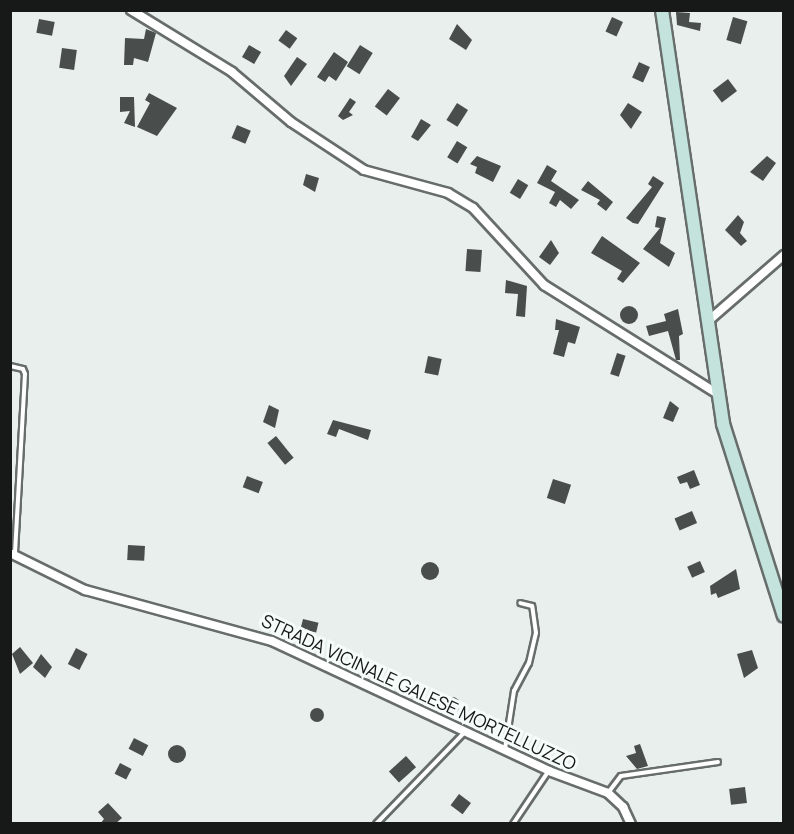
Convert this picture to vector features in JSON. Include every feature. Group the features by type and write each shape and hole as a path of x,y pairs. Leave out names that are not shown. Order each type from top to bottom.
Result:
{"main road":[{"path":"662,10 718,394 783,616"}],"street":[{"path":"131,10 232,72 291,122 364,170 448,193 473,208 544,285 718,394"},
{"path":"706,322 783,255"},
{"name":"STRADA VICINALE GALESE MORTELLUZZO","path":"12,554 115,601 247,631 466,730 504,751 608,794 623,807 631,824"}],"lane":[{"path":"10,366 23,369 25,374 12,554"},
{"path":"504,751 514,691 530,663 536,633 532,606 520,603"},
{"path":"376,824 466,730"},
{"path":"608,794 621,776 718,762"},
{"path":"513,824 549,771"}],"building":[{"path":"676,12 690,13 689,22 701,23 700,31 677,25"},
{"path":"612,17 623,22 616,36 605,32"},
{"path":"733,17 747,21 741,44 726,40"},
{"path":"39,19 55,22 52,36 36,33"},
{"path":"457,24 472,40 466,50 449,39"},
{"path":"146,29 156,33 148,62 134,58 133,65 124,65 125,38 144,39"},
{"path":"286,30 297,38 290,49 278,41"},
{"path":"249,45 261,52 254,64 242,57"},
{"path":"360,45 373,53 359,74 347,66"},
{"path":"62,48 77,50 74,70 59,68"},
{"path":"334,52 348,62 336,81 329,76 325,82 317,77"},
{"path":"297,57 307,64 291,86 284,76"},
{"path":"639,62 650,67 643,82 632,78"},
{"path":"728,79 737,91 722,102 713,90"},
{"path":"388,89 400,98 387,116 375,107"},
{"path":"149,93 177,108 157,136 137,127 150,103 145,100"},
{"path":"120,97 134,97 135,127 124,123 130,111 120,112"},
{"path":"350,98 356,102 349,112 353,115 343,120 338,116"},
{"path":"457,103 468,110 457,127 446,120"},
{"path":"628,103 642,112 631,129 620,115"},
{"path":"421,119 431,125 418,141 411,137"},
{"path":"237,125 251,131 245,144 232,138"},
{"path":"457,141 467,147 458,163 447,157"},
{"path":"477,156 501,166 493,182 475,173 477,167 470,164"},
{"path":"767,156 776,163 763,181 750,172"},
{"path":"547,165 557,171 551,181 579,200 571,209 560,200 556,207 549,203 555,192 537,183"},
{"path":"306,174 319,178 315,192 303,185"},
{"path":"653,176 664,183 638,224 633,223 626,218 652,187 648,184"},
{"path":"518,179 528,185 520,199 510,193"},
{"path":"588,181 613,202 606,211 597,204 600,200 581,190"},
{"path":"738,215 744,222 740,233 747,241 741,246 725,230"},
{"path":"657,216 666,218 660,243 675,253 669,267 643,249 660,228 655,227"},
{"path":"602,236 640,263 623,283 617,279 622,271 591,253"},
{"path":"551,240 559,253 550,265 539,257"},
{"path":"467,249 482,250 480,272 465,271"},
{"path":"506,280 527,286 525,317 516,316 518,294 505,293"},
{"path":"629,306 635,309 638,315 635,321 629,324 623,321 620,315 623,309"},
{"path":"678,309 683,334 679,336 680,360 676,360 668,331 649,336 646,326 666,321 664,314"},
{"path":"556,319 580,327 575,344 568,342 564,357 553,354 559,330 555,330"},
{"path":"617,353 626,356 619,377 610,374"},
{"path":"428,356 442,359 438,376 424,373"},
{"path":"670,401 679,408 673,422 663,418"},
{"path":"269,405 279,410 275,428 263,422"},
{"path":"333,420 371,430 368,440 339,429 336,437 327,434"},
{"path":"276,436 294,458 285,465 267,443"},
{"path":"694,470 700,485 690,489 687,482 680,484 677,477"},
{"path":"247,476 263,482 259,493 243,487"},
{"path":"553,479 571,485 565,504 547,498"},
{"path":"692,511 697,523 680,530 675,518"},
{"path":"128,545 145,546 144,561 127,560"},
{"path":"700,561 705,572 692,578 687,567"},
{"path":"426,562 434,562 439,567 437,578 426,580 421,575 421,567"},
{"path":"736,569 740,589 718,598 716,593 711,595 710,586"},
{"path":"303,619 319,623 316,633 301,629"},
{"path":"20,647 33,663 20,674 12,654"},
{"path":"76,648 88,654 79,670 68,664"},
{"path":"752,650 758,668 744,678 737,654"},
{"path":"41,654 52,667 45,678 33,667"},
{"path":"452,697 460,705 452,713 444,705"},
{"path":"314,708 320,708 324,715 320,722 314,722 310,718 310,712"},
{"path":"134,738 148,745 143,756 129,749"},
{"path":"640,744 648,766 637,769 626,756 636,753 634,746"},
{"path":"177,745 183,748 186,754 183,760 177,763 171,760 168,754 171,748"},
{"path":"406,756 416,767 399,783 389,771"},
{"path":"120,763 132,769 126,780 115,774"},
{"path":"745,787 747,803 731,805 729,789"},
{"path":"459,794 471,803 463,814 451,805"},
{"path":"108,803 122,818 115,824 100,824 104,819 98,812"}]}
